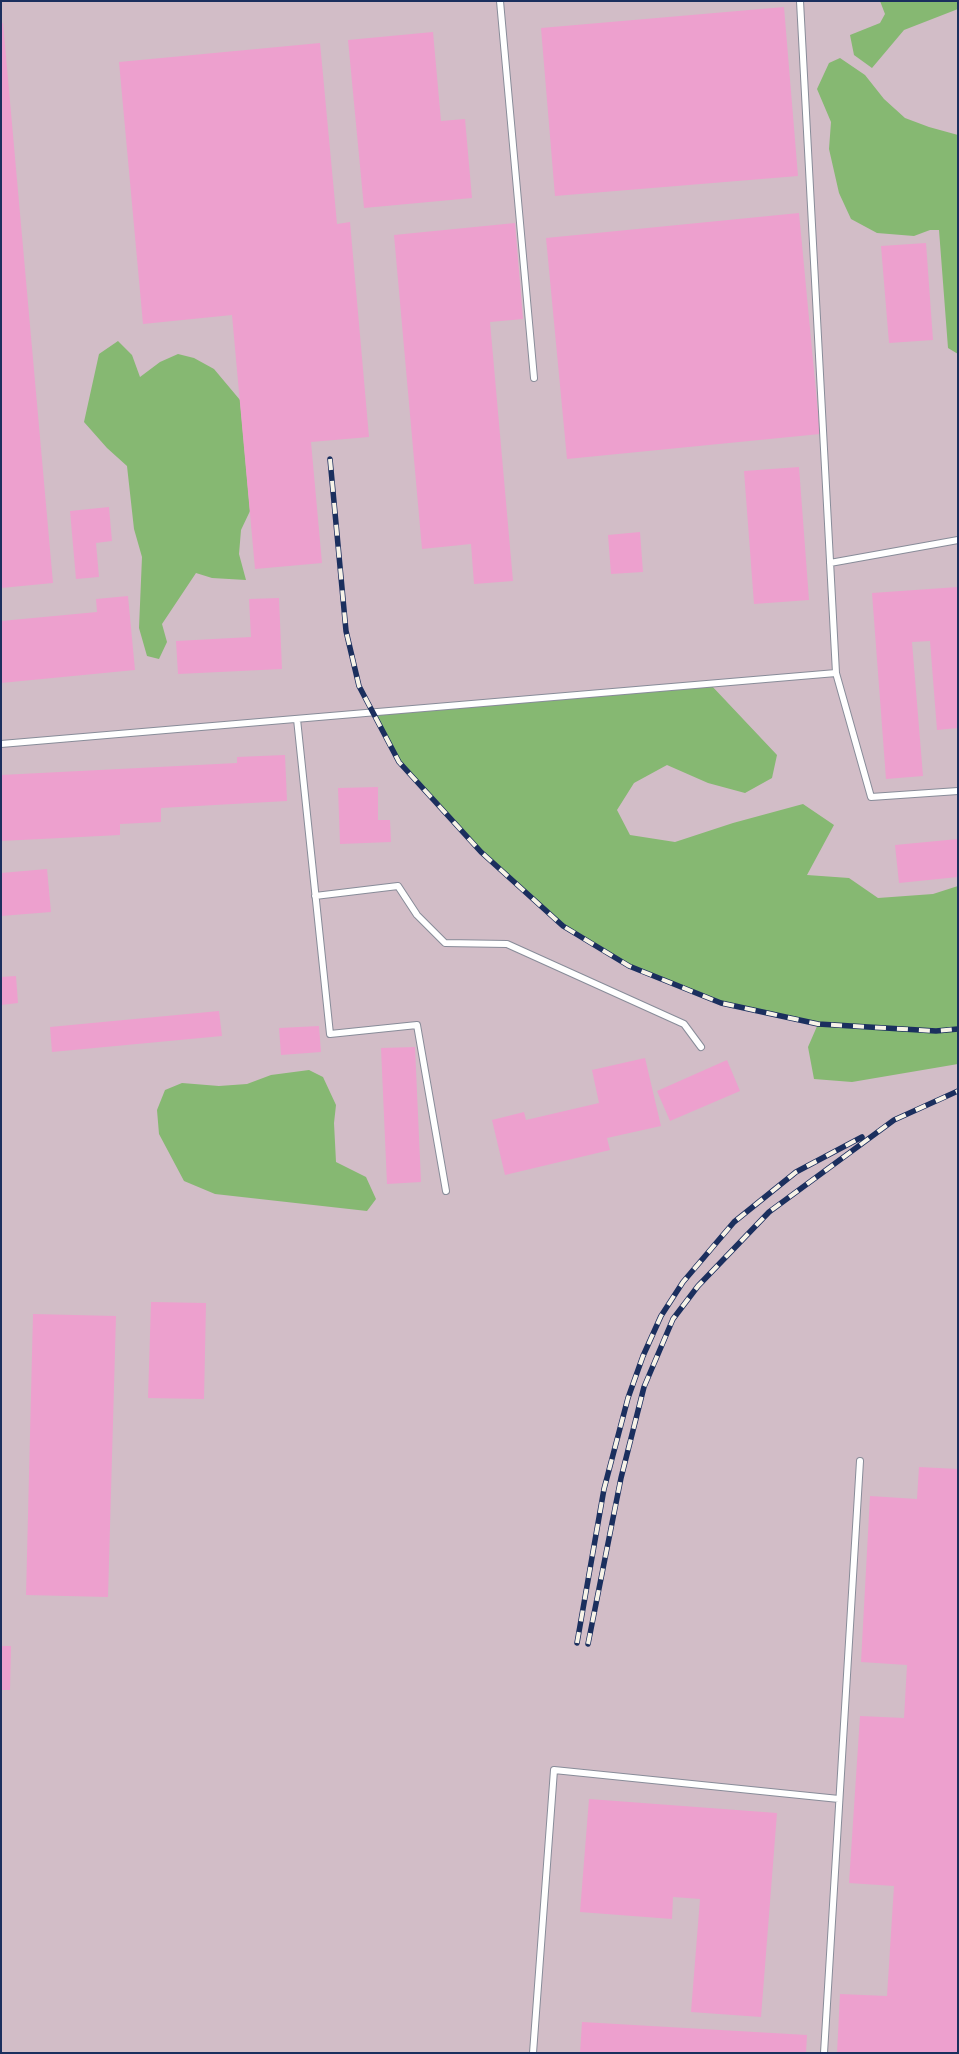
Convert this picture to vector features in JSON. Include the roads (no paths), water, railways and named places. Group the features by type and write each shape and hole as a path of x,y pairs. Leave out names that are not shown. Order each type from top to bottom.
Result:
{"lane":[{"path":"500,1 534,378"},
{"path":"800,1 836,673 871,797 958,791"},
{"path":"830,563 958,540"},
{"path":"1,744 836,673"},
{"path":"297,719 330,1034 417,1025 446,1191"},
{"path":"315,896 398,886 418,915 445,943 507,944 684,1024 701,1047"},
{"path":"824,2053 860,1461"},
{"path":"533,2053 554,1770 839,1799"}],"railway":[{"path":"330,459 346,631 359,686 399,762 481,852 563,926 629,966 721,1003 818,1024 936,1031 958,1029"},
{"path":"588,1644 621,1478 644,1387 673,1319 698,1286 769,1212 894,1120 958,1091"},
{"path":"577,1643 604,1489 628,1398 643,1356 661,1316 683,1282 734,1222 796,1172 862,1137"}]}
